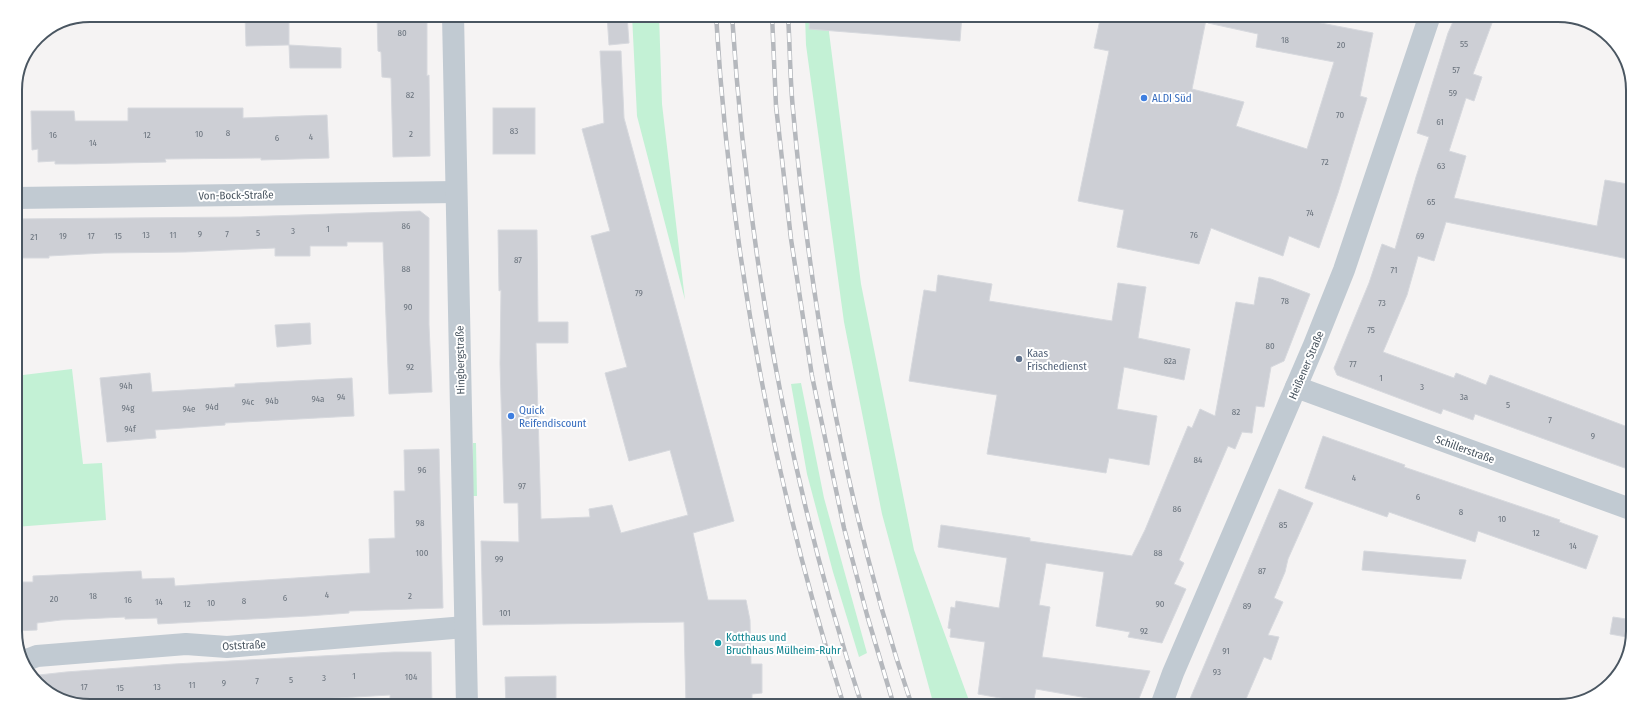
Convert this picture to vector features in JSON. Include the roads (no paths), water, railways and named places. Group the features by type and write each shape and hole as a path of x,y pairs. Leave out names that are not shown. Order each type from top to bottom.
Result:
{"street":[{"name":"Hingbergstraße","path":"453,22 467,699"},
{"name":"Heißener Straße","path":"1164,699 1173,673 1296,387 1344,270 1428,22"},
{"name":"Von-Bock-Straße","path":"22,198 456,192"},
{"name":"Schillerstraße","path":"1296,387 1626,507"},
{"name":"Oststraße","path":"28,659 37,656 178,644 227,647 465,627"}],"railway":[{"path":"717,22 732,191 744,278 759,365 776,451 796,537 842,699"},
{"path":"733,22 748,190 760,278 775,365 813,537 836,622 860,699"},
{"path":"772,22 776,106 791,239 812,376 844,528 867,615 892,699"},
{"path":"788,22 792,98 801,186 821,337 835,412 869,560 889,634 910,699"}],"place":[{"name":"ALDI Süd","path":"1144,98"},
{"name":"Kaas Frischedienst","path":"1019,359"},
{"name":"Quick Reifendiscount","path":"511,416"},
{"name":"Kotthaus und Bruchhaus Mülheim-Ruhr","path":"718,643"}]}
